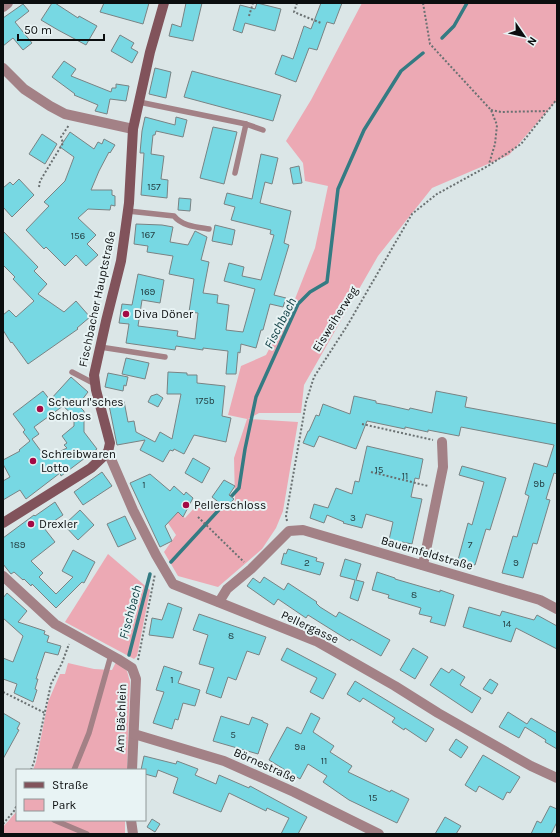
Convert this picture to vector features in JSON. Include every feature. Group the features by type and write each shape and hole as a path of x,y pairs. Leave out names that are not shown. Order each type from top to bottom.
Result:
{"main road":[{"name":"Fischbacher Hauptstraße","path":"108,452 110,444 94,375 121,260 128,211 133,129 138,102 164,3"},
{"path":"3,523 91,468 108,452"}],"street":[{"path":"3,7 8,3"},
{"path":"3,68 24,89 65,114 133,129"},
{"path":"423,565 444,468 442,442"},
{"name":"Pellergasse","path":"108,452 133,510 173,584 316,641 531,766 557,778"},
{"name":"Bauernfeldstraße","path":"289,531 303,530 540,600 557,609"},
{"path":"219,602 227,589 251,569 289,531"},
{"path":"3,576 55,624 132,668"},
{"name":"Am Bächlein","path":"132,668 136,679 132,769"},
{"name":"Börnestraße","path":"134,734 224,761 294,792 379,834"},
{"path":"131,821 132,834"}],"lane":[{"path":"138,102 246,124 263,130"},
{"path":"235,173 246,124"},
{"path":"128,211 174,216 178,221 191,226 209,229"},
{"path":"100,347 164,357"},
{"path":"72,372 95,384"},
{"path":"74,769 89,733 111,655"},
{"path":"56,821 87,834"}],"path":[{"path":"249,16 253,3"},
{"path":"297,3 294,12 321,23"},
{"path":"423,3 430,44 491,110 497,125 495,144 488,166"},
{"name":"Eisweiherweg","path":"289,531 286,516 306,402 314,377 347,326 412,214 437,194 488,166 521,144 557,99"},
{"path":"491,110 502,112 548,111"},
{"path":"40,187 40,181 63,143 61,137 74,116"},
{"path":"362,424 442,442"},
{"path":"371,472 439,488"},
{"path":"198,517 243,561"},
{"path":"132,668 139,659 155,574 164,568"},
{"path":"31,769 51,684 62,663 72,635"},
{"path":"3,692 45,713"},
{"path":"3,824 16,811"}],"green space":[{"path":"362,3 557,3 557,100 509,155 432,188 378,256 304,385 301,413 259,413 248,419 298,422 283,511 276,528 262,549 218,587 178,576 164,552 176,535 168,523 178,512 185,518 199,503 227,510 235,500 234,458 247,419 228,415 241,366 266,355 293,304 315,248 328,186 305,181 303,163 286,141 311,100"},
{"path":"108,554 150,590 137,656 134,659 65,622"},
{"path":"116,662 127,671 130,682 127,769 33,769 48,702 60,674 65,674 68,663 94,669 112,670"},
{"path":"16,812 16,821 125,821 125,834 3,834 3,827"}],"building":[{"path":"52,3 55,3 78,18 79,16 97,26 86,45 41,20"},
{"path":"104,3 149,3 143,24 100,12"},
{"path":"186,3 202,3 193,41 169,36 172,24 181,27"},
{"path":"257,3 281,9 275,31 245,23 242,33 233,30 240,5 255,9"},
{"path":"321,3 342,3 334,24 327,22 317,50 309,48 296,82 275,74 282,55 293,59 304,26 311,29"},
{"path":"23,4 29,11 15,22 32,43 23,50 13,38 3,46 3,18"},
{"path":"120,35 134,43 131,48 138,52 132,63 111,51"},
{"path":"64,61 76,69 71,76 111,92 112,88 116,88 116,84 129,86 126,101 110,99 107,114 95,111 98,105 74,95 75,94 52,77"},
{"path":"155,68 171,72 166,98 149,94"},
{"path":"192,71 281,95 273,121 184,97"},
{"path":"145,117 175,125 176,117 187,120 183,137 156,131 155,135 153,135 151,154 164,156 161,179 168,180 167,198 141,195 144,153 140,153"},
{"path":"213,127 237,132 224,184 200,178"},
{"path":"70,132 94,149 98,142 102,144 104,139 115,145 110,153 109,152 91,190 112,190 112,195 115,196 115,206 111,205 110,210 88,209 78,218 96,235 87,244 98,255 86,266 76,255 65,266 46,247 44,249 26,230 49,206 44,202 65,181 74,157 60,147"},
{"path":"42,134 57,144 45,164 29,154"},
{"path":"261,154 278,158 272,184 265,182 260,203 291,211 284,243 289,245 274,295 286,298 283,307 270,304 263,330 261,330 256,348 241,344 240,353 238,352 236,374 226,374 228,351 203,348 203,350 176,346 175,350 126,343 129,324 119,323 122,304 132,305 138,274 164,280 160,303 142,300 138,326 178,331 177,336 195,339 198,313 189,312 194,279 169,274 173,256 147,252 148,246 134,244 136,224 173,227 170,242 188,245 195,231 207,237 201,260 209,262 203,293 218,295 217,303 229,305 226,330 243,332 255,289 224,281 229,263 244,267 242,276 261,280 274,235 270,234 271,230 231,220 235,207 224,204 227,193 252,199"},
{"path":"299,166 302,183 293,184 290,168"},
{"path":"19,179 34,195 12,217 3,207 3,188 10,182 13,185"},
{"path":"179,198 191,199 190,211 178,210"},
{"path":"215,225 235,230 232,245 212,241"},
{"path":"3,231 38,267 34,271 47,284 38,294 64,312 76,301 90,317 77,328 78,329 28,364 12,342 11,343 3,330 3,315 9,310 16,317 34,301 13,279 15,277 3,265"},
{"path":"126,358 149,363 145,379 122,374"},
{"path":"168,372 197,375 197,383 225,386 222,416 231,418 226,442 194,435 184,454 174,449 173,451 170,450 163,462 140,450 145,440 117,445 109,405 124,401 128,422 134,421 136,432 155,442 160,432 172,439 181,394 167,394"},
{"path":"108,373 128,377 123,391 105,387"},
{"path":"71,377 88,392 78,405 84,411 84,432 97,449 61,476 60,473 26,499 20,490 3,500 3,481 10,477 3,464 3,460 20,451 19,450 30,441 23,432 25,430 13,414 43,391 50,400","holes":["63,406 74,416 74,426 62,436 67,443 64,445 67,448 46,458 32,439 39,434 34,427"]},
{"path":"436,391 467,397 465,407 557,424 557,474 554,473 546,499 550,500 537,544 533,543 523,578 502,573 513,536 517,537 529,496 525,494 534,463 547,467 554,445 461,427 459,436 405,427 405,429 367,421 356,449 319,436 314,447 303,443 316,415 319,416 323,404 350,414 354,396 376,401 376,403 432,413"},
{"path":"157,394 163,398 158,407 148,402 151,396"},
{"path":"367,446 423,459 419,479 415,478 411,497 422,499 412,544 402,542 401,548 390,546 392,540 389,540 393,522 366,514 362,528 343,523 344,522 327,515 324,523 310,518 314,504 328,508 336,488 352,494 355,481 359,482"},
{"path":"193,458 210,468 202,483 185,473"},
{"path":"462,466 506,478 490,530 486,529 475,565 458,560 468,523 472,525 484,482 459,475"},
{"path":"102,472 112,486 83,505 74,492"},
{"path":"150,474 170,491 174,486 184,495 186,492 193,498 183,517 178,512 165,526 172,541 160,547 130,483"},
{"path":"224,480 235,486 229,495 234,499 226,508 212,497"},
{"path":"55,502 63,515 44,528 55,542 31,561 43,573 39,577 56,594 73,577 62,571 73,550 95,562 84,583 82,582 56,608 32,584 31,586 14,572 11,574 3,564 3,538 34,515 35,516"},
{"path":"80,510 94,525 78,540 64,525"},
{"path":"125,516 136,539 118,547 107,524"},
{"path":"288,549 317,558 316,561 324,563 320,575 281,564 284,553 286,554"},
{"path":"345,559 361,564 356,580 364,582 358,601 350,598 355,580 340,576"},
{"path":"377,572 395,579 454,595 445,626 430,622 432,617 419,614 421,608 388,598 389,595 372,590"},
{"path":"264,577 284,590 288,583 317,602 316,603 320,607 336,617 339,612 390,640 381,656 351,639 350,641 308,615 306,618 278,599 274,605 247,586 253,578 260,583"},
{"path":"7,593 27,611 18,622 45,631 44,634 49,636 47,642 61,646 58,655 45,652 36,679 38,679 35,689 37,690 33,702 14,693 17,684 3,679 3,658 13,662 23,636 3,618 3,598"},
{"path":"168,603 182,608 173,638 149,635 152,618 162,620"},
{"path":"469,607 500,616 502,611 534,620 537,615 557,626 557,649 516,628 511,642 463,627"},
{"path":"199,614 266,637 259,655 247,651 236,680 228,677 221,698 206,693 214,668 199,664 208,635 193,630"},
{"path":"287,648 336,674 323,699 310,692 317,678 281,660"},
{"path":"413,648 428,657 415,679 400,670"},
{"path":"164,666 182,672 178,683 200,690 195,706 183,703 178,720 175,719 172,729 153,723 164,692 156,690"},
{"path":"441,668 449,673 452,669 465,677 460,685 481,698 472,713 430,685"},
{"path":"490,679 498,684 492,694 483,689"},
{"path":"355,681 434,729 426,742 405,728 404,730 392,722 395,718 363,698 360,702 347,694"},
{"path":"508,712 527,724 531,718 557,733 557,749 525,727 519,738 499,727"},
{"path":"3,713 20,723 17,729 19,730 3,759"},
{"path":"311,713 320,718 313,732 334,746 330,752 352,766 348,772 390,792 391,790 409,799 397,823 349,800 323,782 327,776 308,764 300,779 269,760 287,727 301,734"},
{"path":"221,716 249,725 252,717 268,724 258,754 213,741"},
{"path":"456,739 468,747 461,758 449,750"},
{"path":"483,755 520,777 510,793 507,792 503,800 479,786 476,792 465,785"},
{"path":"144,756 176,764 177,761 198,769 195,775 216,784 219,775 249,788 250,786 307,817 298,834 281,834 289,818 267,808 266,811 229,793 221,812 173,793 178,778 158,770 156,777 146,774 146,769 141,769"},
{"path":"550,806 557,809 557,822 551,834 531,834 537,821 541,823"},
{"path":"445,817 461,826 456,834 435,834"},
{"path":"152,819 160,824 155,832 147,827"}],"waterway":[{"name":"Fischbach","path":"442,38 454,26 467,3"},
{"name":"Fischbach","path":"171,562 239,488 245,449 256,397 298,304 310,292 327,282 338,189 364,130 401,71 423,53"},
{"name":"Fischbach","path":"129,655 150,574"}],"place":[{"name":"Diva Döner","path":"126,314"},
{"name":"Scheurl'sches Schloss","path":"40,409"},
{"name":"Schreibwaren Lotto","path":"33,461"},
{"name":"Pellerschloss","path":"186,505"},
{"name":"Drexler","path":"31,524"}]}
